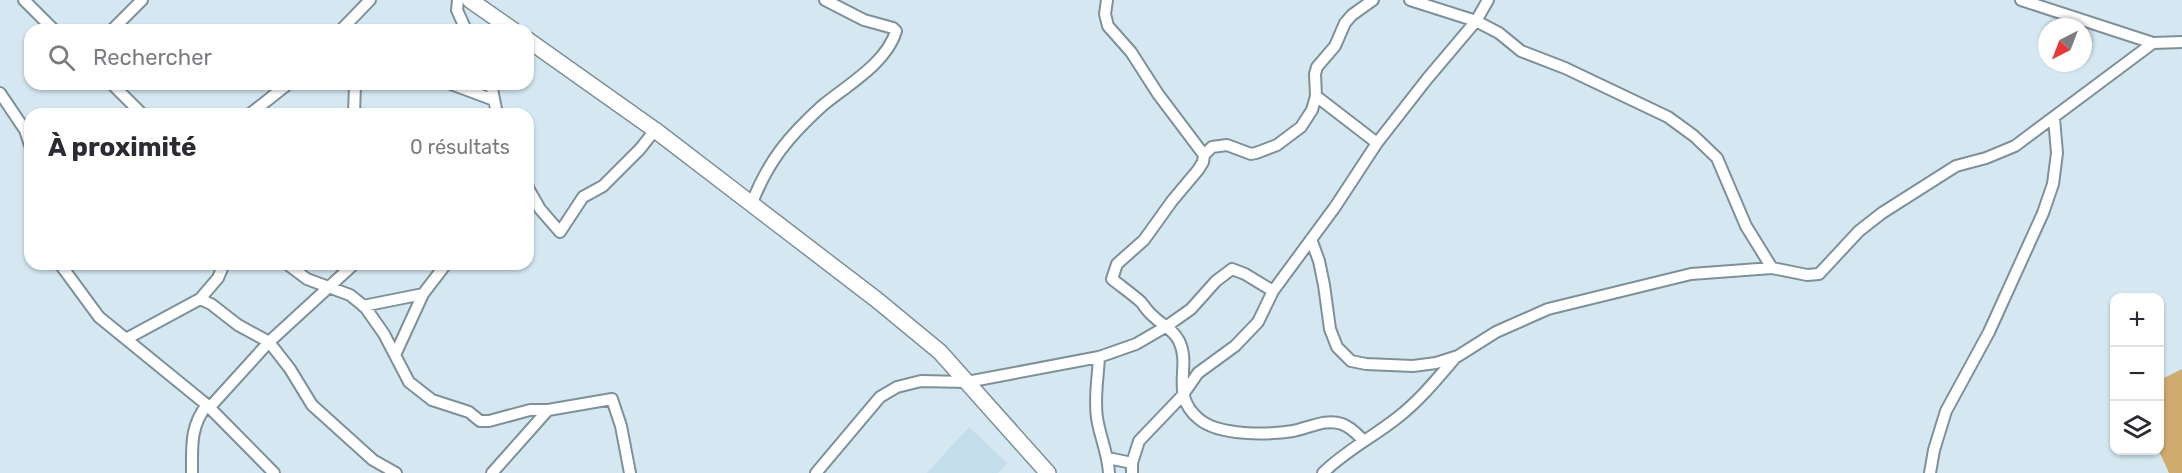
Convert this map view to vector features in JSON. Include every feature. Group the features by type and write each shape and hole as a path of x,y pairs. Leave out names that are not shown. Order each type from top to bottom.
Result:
{"street":[{"path":"24,0 48,24"},
{"path":"118,24 142,0"},
{"path":"347,24 370,0"},
{"path":"458,0 457,10 463,24"},
{"path":"470,0 504,24"},
{"path":"752,203 762,176 783,146 824,105 863,75 884,52 895,35 896,31 893,28 864,20 837,2 825,0"},
{"path":"1107,0 1105,14 1108,26 1131,52 1158,94 1204,155"},
{"path":"1364,441 1351,429 1335,423 1320,424 1293,431 1254,434 1223,428 1199,419 1182,396 1183,357 1180,343 1167,326 1156,320 1142,304 1112,279 1114,270 1121,260 1144,240 1198,170 1204,155 1212,147 1227,146 1251,154 1277,146 1305,122 1316,96 1317,66 1335,46 1345,23 1373,0"},
{"path":"1410,0 1476,21 1499,33 1521,51 1668,117 1694,136 1717,158 1746,226 1772,268"},
{"path":"1108,458 1132,468 1139,441 1182,396 1198,373 1235,346 1258,322 1273,291 1335,207 1377,143 1426,78 1476,21 1488,0"},
{"path":"2021,0 2152,43 2182,42"},
{"path":"1311,239 1324,285 1330,329 1337,347 1351,361 1413,366 1436,363 1458,356 1496,332 1548,309 1691,274 1772,268 1807,275 1818,274 1859,231 1882,213 1956,166 1986,158 2014,146 2152,43"},
{"path":"534,44 656,130 877,300 940,352 1048,473"},
{"path":"118,90 136,108"},
{"path":"258,108 280,90"},
{"path":"354,108 355,90"},
{"path":"467,90 494,100"},
{"path":"492,90 496,108"},
{"path":"0,93 24,129"},
{"path":"1316,96 1377,143"},
{"path":"1930,473 1934,450 1946,411 1989,332 2043,213 2053,184 2057,153 2054,118"},
{"path":"534,198 540,209 561,232 583,197 603,186 656,130"},
{"path":"816,473 880,397 897,387 921,381 968,382 1099,357 1136,344 1167,326 1191,309 1216,281 1233,269 1273,291"},
{"path":"64,270 99,317 209,406 274,473"},
{"path":"126,339 200,300 218,278 221,270"},
{"path":"295,270 307,279 345,292 363,306 384,334 404,376 425,396 447,406 469,412 480,421 489,421 530,410 548,410 612,399 621,426 630,473"},
{"path":"192,473 192,446 196,421 269,342 347,270"},
{"path":"395,355 423,294 441,270"},
{"path":"363,306 423,294"},
{"path":"200,300 211,304 238,325 269,342 290,369 312,405 373,460 396,473"},
{"path":"1323,473 1398,416 1458,356"},
{"path":"1099,357 1095,400 1103,447 1108,458 1109,473"},
{"path":"492,473 548,410"},
{"path":"257,473 258,458"}],"shaded area":[{"path":"2182,369 2182,473 2169,473 2161,455 2164,455 2164,378"},
{"path":"969,427 1007,463 998,473 927,473"}]}
